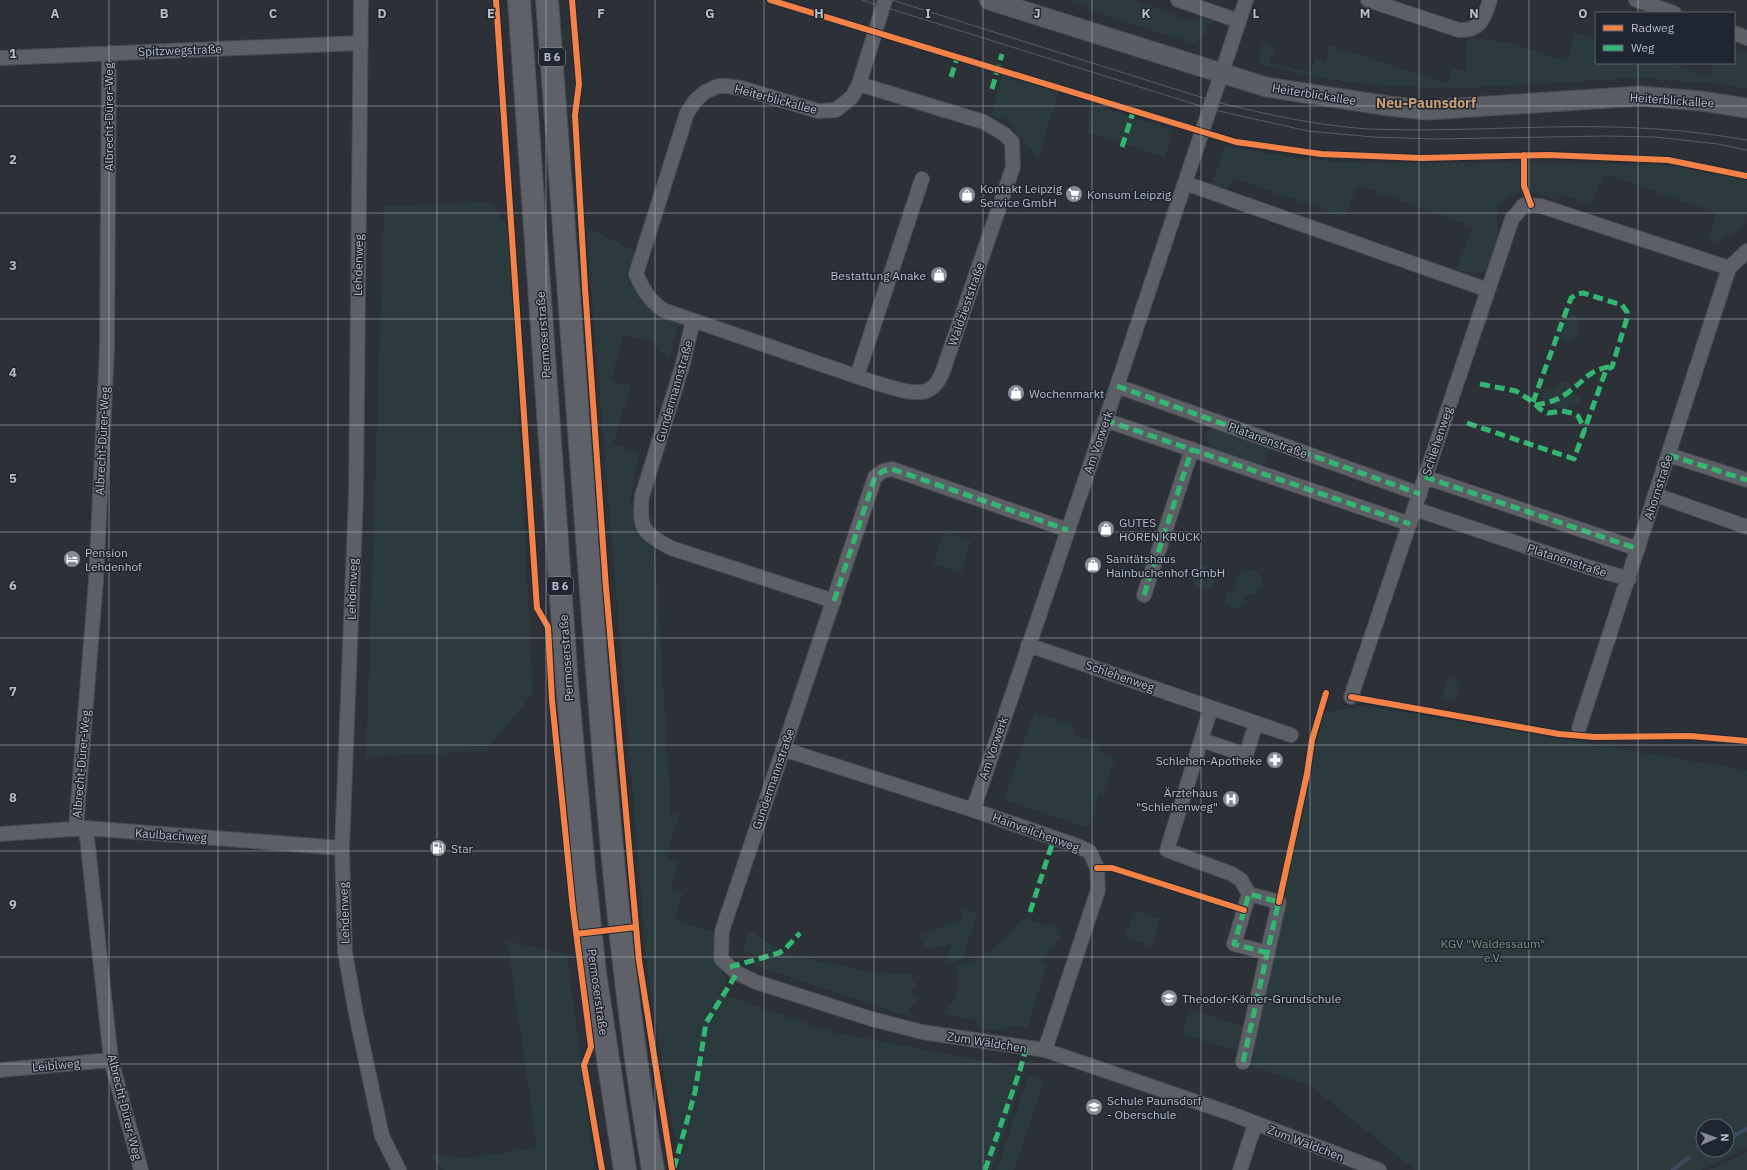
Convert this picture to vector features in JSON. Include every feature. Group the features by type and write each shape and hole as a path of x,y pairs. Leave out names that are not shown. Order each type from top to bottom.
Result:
{"main road":[{"name":"Permoserstraße","path":"519,0 567,676 585,880 595,973 625,1170"},
{"name":"B 6","path":"548,0 605,788 621,942 640,1092 653,1170"},
{"name":"Heiterblickallee","path":"989,0 1266,87 1389,106 1428,110 1640,96 1702,101 1747,108"}],"street":[{"name":"Lehdenweg","path":"361,0 356,494 342,848 345,952 356,1014 382,1136 399,1170"},
{"name":"Heiterblickallee","path":"694,321 663,310 644,292 636,274 687,113 695,101 705,92 718,86 741,88 818,111 836,110 852,97 859,84 885,0"},
{"path":"1178,0 1239,21"},
{"name":"Am Vorwerk","path":"973,810 1246,0"},
{"path":"1368,0 1459,30 1468,30 1475,27 1483,20 1490,0"},
{"path":"1636,0 1671,12"},
{"path":"1735,33 1747,38"},
{"name":"Spitzwegstraße","path":"0,58 361,43"},
{"name":"Albrecht-Dürer-Weg","path":"109,53 107,348 96,580 81,828 111,1060 141,1170"},
{"name":"Waldzieststraße","path":"694,321 907,392 926,391 934,386 943,372 1013,166 1012,142 1004,134 984,122 859,84"},
{"path":"857,376 922,179"},
{"path":"1185,183 1488,290"},
{"name":"Schlehenweg","path":"1352,697 1512,219 1524,205 1541,206 1730,268"},
{"name":"Ahornstraße","path":"1579,728 1730,268 1747,251"},
{"name":"Gundermannstraße","path":"694,321 682,367 642,496 640,518 642,524 650,536 671,548 834,601"},
{"name":"Platanenstraße","path":"1117,386 1420,494"},
{"path":"1105,420 1410,524"},
{"path":"1144,595 1192,449"},
{"path":"1669,455 1747,480"},
{"name":"Gundermannstraße","path":"721,959 722,932 875,477 883,470 892,469 1068,530"},
{"path":"1425,477 1638,549"},
{"path":"1656,495 1747,527"},
{"name":"Platanenstraße","path":"1415,509 1628,579"},
{"name":"Schlehenweg","path":"1028,645 1291,735"},
{"path":"1211,708 1167,850 1232,874 1242,880 1249,894 1234,944 1268,953"},
{"path":"1202,740 1246,755 1256,723"},
{"name":"Hainveilchenweg","path":"783,749 973,810 1078,846 1090,852 1097,868 1098,890 1045,1050"},
{"name":"Kaulbachweg","path":"0,834 81,828 342,848"},
{"path":"1244,1062 1279,902 1249,894"},
{"name":"Zum Wäldchen","path":"721,959 737,973 756,982 872,1019 922,1032 1045,1050 1255,1124 1379,1170"},
{"name":"Leiblweg","path":"0,1070 111,1060"},
{"name":"Zum Wäldchen","path":"1240,1170 1255,1124"}],"green space":[{"path":"1068,0 1134,0 1187,20 1204,18 1213,21 1201,38 1193,43 1103,15"},
{"path":"1575,33 1595,39 1595,64 1673,64 1710,76 1714,64 1735,64 1735,47 1747,52 1747,89 1720,84 1640,78 1447,89 1378,85 1327,79 1262,65 1258,60 1263,43 1276,49 1269,62 1311,72 1315,59 1326,62 1328,45 1447,83 1452,67 1466,72 1467,41 1473,38 1508,42 1566,61"},
{"path":"1003,74 1059,91 1038,159 1007,120 991,115"},
{"path":"1094,105 1173,130 1165,157 1086,132"},
{"path":"1225,146 1303,159 1366,163 1553,163 1669,165 1747,180 1747,215 1742,229 1716,242 1708,239 1716,213 1605,174 1590,205 1562,194 1556,201 1527,191 1515,194 1498,204 1497,239 1491,263 1486,271 1478,273 1467,272 1456,269 1473,227 1358,185 1344,217 1233,178 1227,189 1212,184"},
{"path":"491,202 509,228 533,694 486,751 366,757 384,206"},
{"path":"586,227 635,251 631,280 642,302 656,314 679,323 670,358 660,352 654,343 623,334 611,381 631,386 613,444 639,452 630,501 644,535 655,553 671,813 679,816 666,857 679,862 671,888 683,893 674,920 717,933 720,968 728,982 721,994 832,1032 1026,1069 992,1170 680,1170 647,969"},
{"path":"1572,315 1576,316 1578,320 1578,332 1573,339 1565,343 1562,335 1563,323"},
{"path":"1566,381 1571,385 1573,393 1579,397 1581,401 1567,409 1556,407 1554,403 1545,406 1541,395 1543,392"},
{"path":"1213,422 1272,444 1261,471 1210,453 1206,432 1210,429"},
{"path":"944,532 971,541 961,573 933,564"},
{"path":"1204,565 1213,568 1216,577 1213,586 1204,589 1195,586 1192,577 1195,568"},
{"path":"1248,569 1257,572 1260,575 1262,583 1261,587 1255,594 1245,596 1245,603 1240,608 1230,608 1225,600 1226,596 1230,591 1237,590 1235,583 1237,576 1244,570"},
{"path":"1448,677 1461,682 1455,702 1441,698"},
{"name":"KGV \"Waldessaum\" e.V.","path":"1361,705 1747,770 1747,1148 1735,1154 1735,1118 1695,1118 1695,1158 1727,1158 1702,1170 1415,1170 1309,1085 1246,1064 1281,889 1307,774 1317,715"},
{"path":"1034,712 1075,726 1073,734 1102,744 1099,752 1115,758 1103,794 1100,793 1088,828 1004,800"},
{"path":"963,908 977,913 963,960 945,964 951,945 927,949 919,937 960,919"},
{"path":"1135,910 1160,919 1152,947 1125,936"},
{"path":"1030,918 1032,922 1045,924 1061,930 1060,938 1041,961 1047,964 1027,1029 1014,1025 997,1031 977,1028 978,1022 974,1020 941,1014 955,998 957,993 958,982 956,967 966,964 984,954 1001,942 1022,919"},
{"path":"750,930 786,954 869,972 910,974 916,985 912,991 917,999 909,1009 913,1018 754,965 758,956 743,950"},
{"path":"507,941 567,954 595,1170 444,1170 428,1154 463,1158 537,1148"},
{"path":"1190,1009 1244,1027 1238,1052 1182,1034"},
{"path":"1028,1076 1044,1081 1014,1170 996,1170"},
{"path":"1747,1152 1747,1170 1709,1170 1735,1158"}],"waterway":[{"path":"1735,1135 1747,1129"},
{"path":"1673,1170 1688,1158"}],"tram line":[{"path":"862,0 1210,109 1308,131 1373,137 1434,139 1606,136 1655,137 1718,144 1747,150"},
{"path":"892,0 1213,101 1271,115 1310,122 1370,129 1406,130 1621,127 1680,131 1747,140"}],"marked path":[{"path":"992,89 1002,54"},
{"path":"951,77 957,58"},
{"path":"1122,147 1133,112"},
{"path":"1467,423 1574,459 1606,370 1612,367 1627,318 1627,312 1622,305 1583,293 1577,294 1571,298 1533,402"},
{"path":"1535,405 1558,399 1597,370 1610,367"},
{"path":"1480,384 1516,391 1533,402 1540,409 1548,413 1562,411 1572,413 1578,416 1585,430"},
{"path":"1117,386 1420,494"},
{"path":"1105,420 1410,524"},
{"path":"1144,595 1192,449"},
{"path":"1669,455 1747,480"},
{"path":"834,601 875,477 883,471 892,469 1068,530"},
{"path":"1425,477 1638,549"},
{"path":"1030,912 1054,838"},
{"path":"1268,953 1234,944 1249,894 1279,902"},
{"path":"1243,1062 1279,900"},
{"path":"730,967 779,953 786,948 800,933"},
{"path":"674,1168 695,1092 706,1023 737,973"},
{"path":"985,1170 1020,1070 1026,1048"}],"cycle path":[{"path":"496,0 537,608 548,627 552,700 573,909 591,1047 584,1065 602,1170"},
{"path":"572,0 579,84 575,115 585,288 606,588 639,960 672,1170"},
{"path":"770,0 1236,142 1321,154 1421,158 1549,155 1668,160 1747,176"},
{"path":"1524,155 1524,186 1531,205"},
{"path":"1279,902 1307,774 1312,740 1326,693"},
{"path":"1351,697 1559,734 1595,737 1690,736 1747,741"},
{"path":"1097,868 1112,868 1244,910"},
{"path":"576,934 636,927"}],"place":[{"name":"Konsum Leipzig","path":"1074,194"},
{"name":"Kontakt Leipzig Service GmbH","path":"967,195"},
{"name":"Bestattung Anake","path":"939,275"},
{"name":"Wochenmarkt","path":"1016,393"},
{"name":"GUTES HÖREN KRÜCK","path":"1106,529"},
{"name":"Pension Lehdenhof","path":"72,559"},
{"name":"Sanitätshaus Hainbuchenhof GmbH","path":"1093,565"},
{"name":"Schlehen-Apotheke","path":"1275,760"},
{"name":"Ärztehaus \"Schlehenweg\"","path":"1231,799"},
{"name":"Star","path":"438,848"},
{"name":"Theodor-Körner-Grundschule","path":"1169,998"},
{"name":"Schule Paunsdorf - Oberschule","path":"1094,1107"}],"district":[{"name":"Neu-Paunsdorf","path":"1426,103"}]}
